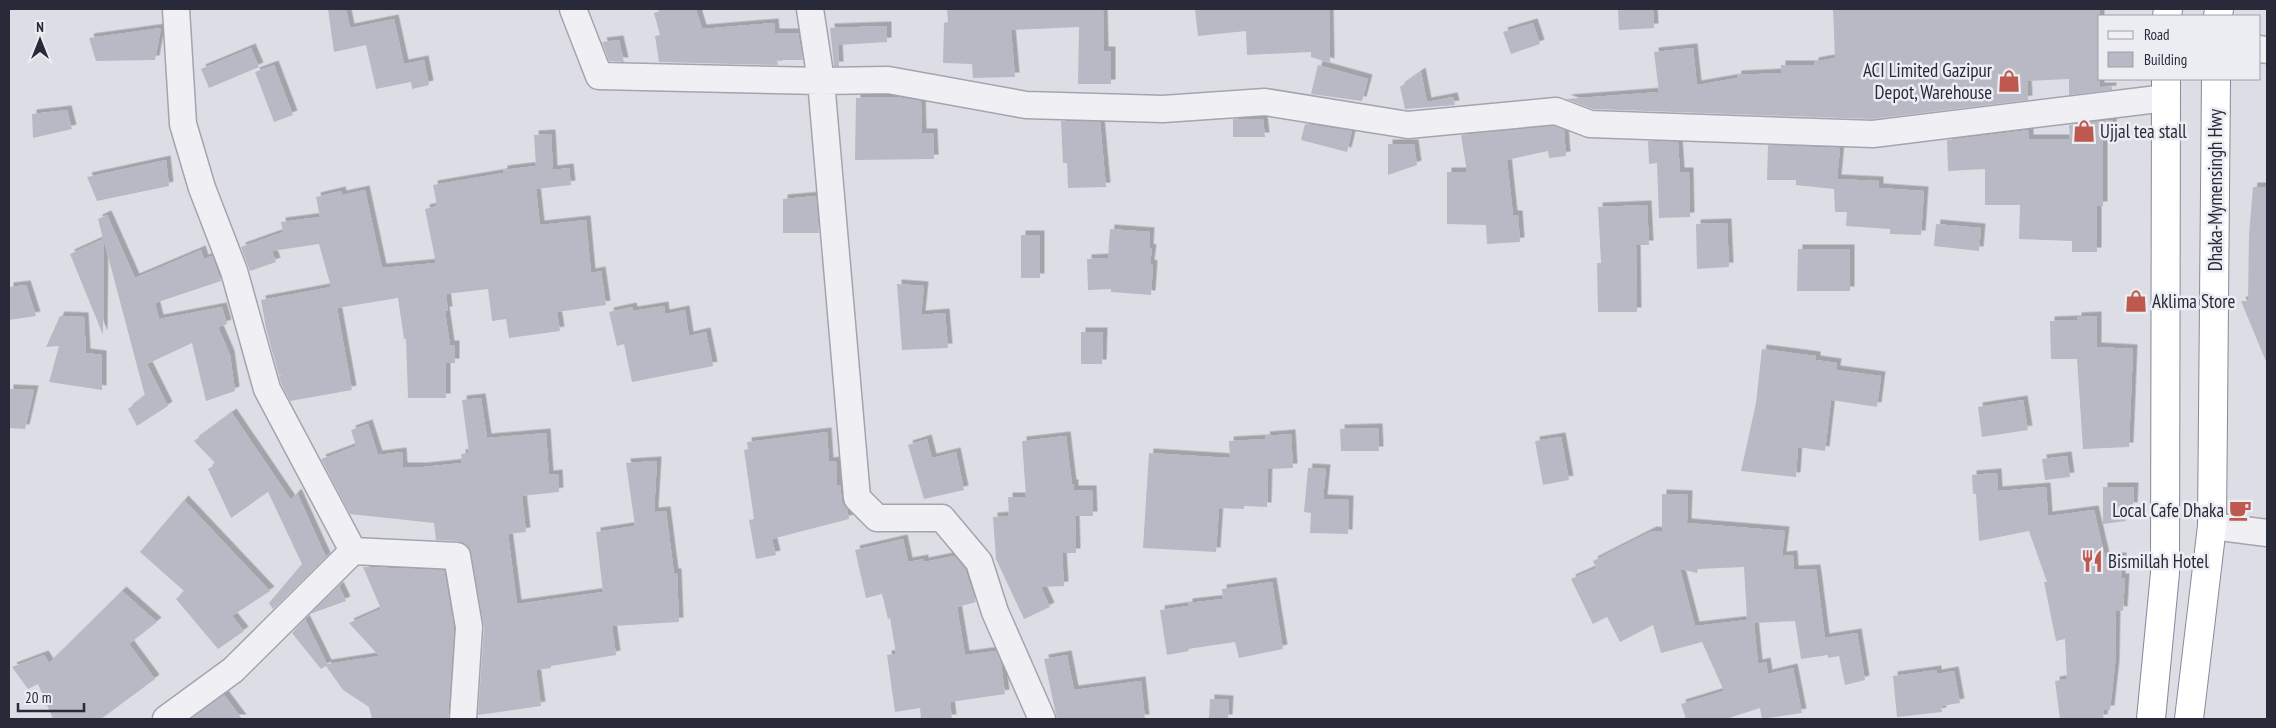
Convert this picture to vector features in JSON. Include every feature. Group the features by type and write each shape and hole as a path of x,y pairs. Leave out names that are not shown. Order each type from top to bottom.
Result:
{"highway":[{"name":"Dhaka-Mymensingh Hwy","path":"2189,719 2212,526 2216,80"},
{"path":"2151,719 2165,573 2166,88"}],"street":[{"path":"176,9 183,124 202,188 234,272 267,389 353,551"},
{"path":"573,9 599,76 821,81 888,80 1026,105 1163,109 1265,102 1408,125 1556,111 1590,124 1872,134 2166,88"},
{"path":"810,9 821,81 857,498 877,518 942,518 973,554 979,562 995,612 1042,719"},
{"path":"2212,526 2267,533"},
{"path":"166,719 233,670 353,551 457,556 470,627 463,719"}],"building":[{"path":"328,9 346,9 350,28 394,19 404,64 424,60 429,85 412,89 411,82 376,89 366,45 334,52"},
{"path":"667,9 696,9 702,29 774,23 775,33 798,33 803,60 777,60 778,65 659,62 655,36 660,35 654,13"},
{"path":"947,9 1103,9 1104,51 1111,51 1111,84 1078,84 1079,27 1011,30 1015,77 973,78 972,64 943,63 944,23 948,22"},
{"path":"1195,9 1329,9 1330,63 1311,57 1311,52 1247,55 1246,31 1198,36"},
{"path":"1618,9 1653,9 1654,28 1619,30"},
{"path":"1833,9 2100,9 2100,15 2098,15 2098,80 2100,80 2100,87 2112,87 2112,90 2069,95 2069,79 2027,81 2028,100 1872,119 1593,109 1566,99 1659,92 1654,52 1693,48 1697,85 1737,78 1737,75 1781,73 1781,65 1814,65 1814,62 1835,58"},
{"path":"1533,23 1540,44 1511,54 1503,32"},
{"path":"887,26 887,42 838,45 839,66 834,66 830,28"},
{"path":"161,28 155,60 96,61 89,38"},
{"path":"619,40 624,62 609,61 602,42"},
{"path":"251,48 259,67 209,88 201,69"},
{"path":"274,65 293,115 274,122 255,72"},
{"path":"1318,65 1368,79 1362,101 1311,94"},
{"path":"1421,72 1427,102 1453,97 1455,105 1405,109 1400,87"},
{"path":"896,97 921,101 922,133 933,133 934,159 855,160 856,98"},
{"path":"67,110 72,129 33,138 32,114"},
{"path":"1233,119 1263,119 1265,137 1233,137"},
{"path":"2112,120 2113,134 2103,134 2103,206 2097,206 2097,252 2072,252 2072,241 2019,239 2020,205 1985,205 1985,169 1948,171 1947,140 2029,130 2029,139 2070,139 2069,125"},
{"path":"1061,121 1100,122 1106,187 1068,188 1067,163 1063,163"},
{"path":"1305,124 1352,131 1347,152 1301,140"},
{"path":"1554,126 1564,130 1566,156 1549,158 1548,151 1507,160 1513,215 1518,215 1520,242 1487,244 1486,225 1447,224 1447,172 1467,172 1461,135"},
{"path":"551,134 553,170 569,168 571,185 536,189 540,225 586,220 591,273 601,271 606,305 557,312 560,331 509,338 506,319 492,321 488,289 446,294 448,311 445,311 450,345 455,345 455,363 446,363 446,398 408,398 406,339 404,339 398,298 337,308 352,390 290,401 279,377 282,374 279,376 266,328 261,300 331,287 319,244 272,251 276,262 250,271 241,247 283,232 281,222 320,217 316,197 341,191 342,195 365,190 382,268 436,263 425,209 437,206 433,185 503,173 503,170 536,166 534,135"},
{"path":"1648,141 1678,142 1680,172 1689,172 1690,217 1659,218 1657,163 1649,164"},
{"path":"1388,144 1414,144 1417,165 1388,175"},
{"path":"1768,145 1840,148 1837,179 1879,181 1879,188 1924,191 1921,235 1890,234 1890,229 1846,226 1847,212 1835,212 1834,189 1796,185 1796,180 1767,180"},
{"path":"166,160 169,186 97,201 87,177"},
{"path":"2253,187 2267,187 2267,364 2241,301 2248,301 2249,235"},
{"path":"816,196 819,233 783,233 783,199"},
{"path":"1647,205 1649,245 1636,245 1637,312 1598,312 1597,263 1601,263 1598,207"},
{"path":"107,215 135,278 201,250 204,259 212,256 221,281 155,303 159,319 222,307 227,324 218,327 230,355 235,391 206,401 192,343 147,364 168,406 137,426 128,409 145,396 104,241 103,335 70,254 103,239 98,219"},
{"path":"1727,223 1729,267 1697,269 1696,224"},
{"path":"1936,224 1981,228 1979,251 1934,246"},
{"path":"1110,229 1150,232 1149,248 1152,249 1150,264 1153,265 1151,295 1111,292 1111,289 1088,290 1087,259 1108,258"},
{"path":"1021,235 1040,235 1040,278 1021,278"},
{"path":"1798,249 1850,249 1850,291 1797,291"},
{"path":"897,284 924,286 921,315 945,313 948,348 902,350"},
{"path":"26,285 36,316 9,320 9,287"},
{"path":"664,306 665,314 685,310 689,336 706,332 713,366 632,382 624,344 617,346 609,312 632,307 633,311"},
{"path":"60,316 84,317 86,353 102,355 102,390 49,382 59,346 46,347"},
{"path":"2097,316 2097,347 2133,349 2129,447 2083,449 2077,359 2051,359 2050,321 2077,320 2077,317"},
{"path":"1081,332 1103,332 1102,364 1081,364"},
{"path":"1762,349 1816,356 1816,360 1837,363 1836,370 1881,376 1877,407 1831,400 1825,451 1798,447 1796,477 1741,471 1756,403"},
{"path":"9,389 34,390 25,429 9,428"},
{"path":"481,398 487,438 546,433 549,475 558,474 559,492 522,496 526,532 508,534 517,604 603,592 596,532 635,526 626,463 657,461 654,512 666,511 674,573 677,573 679,622 612,626 616,655 536,670 541,706 478,715 484,628 469,548 458,541 436,540 434,523 350,514 321,459 356,446 351,430 368,424 378,455 402,452 403,467 462,463 461,454 469,453 462,400"},
{"path":"2023,400 2028,430 1982,437 1978,407"},
{"path":"232,413 291,500 297,493 326,557 273,609 269,603 302,564 268,492 231,518 208,469 216,464 194,441"},
{"path":"1378,428 1379,451 1341,451 1340,429"},
{"path":"827,432 829,462 836,461 837,486 840,485 842,502 847,509 849,519 772,539 776,555 756,559 749,520 754,519 744,450 748,449 747,442"},
{"path":"1291,434 1293,468 1268,469 1267,507 1244,506 1244,509 1219,508 1216,552 1143,548 1149,453 1230,458 1229,441 1266,439 1265,436"},
{"path":"1066,436 1074,490 1092,490 1093,516 1075,516 1076,553 1062,553 1064,586 1041,587 1050,607 1024,619 996,559 993,517 1009,516 1008,497 1026,497 1022,441"},
{"path":"1561,437 1569,480 1543,485 1535,441"},
{"path":"927,439 932,458 956,452 964,490 924,499 908,445"},
{"path":"2067,456 2070,477 2045,480 2042,459"},
{"path":"1308,468 1326,469 1323,499 1349,500 1348,534 1310,533 1311,513 1304,512"},
{"path":"1997,473 1998,491 2046,487 2048,516 2094,510 2105,557 2122,557 2121,578 2125,578 2123,611 2116,610 2115,665 2110,710 2104,710 2103,719 2060,719 2055,681 2067,679 2065,639 2056,641 2044,582 2047,582 2029,531 1979,541 1976,494 1973,494 1972,475"},
{"path":"2103,487 2134,487 2133,507 2122,506 2126,521 2103,524"},
{"path":"1662,494 1688,495 1687,523 1785,531 1782,556 1793,555 1794,570 1816,569 1825,638 1857,633 1865,680 1845,685 1839,656 1828,658 1828,655 1801,659 1795,621 1754,623 1758,664 1766,662 1768,674 1793,668 1802,713 1762,719 1760,708 1726,719 1686,719 1681,704 1724,691 1702,642 1661,653 1653,625 1620,642 1607,617 1593,624 1571,579 1596,568 1593,561 1652,531 1662,532","holes":["1744,567 1747,620 1695,626 1680,569 1697,573 1698,569"]},
{"path":"184,500 270,591 232,616 244,631 218,649 176,599 184,591 140,552"},
{"path":"903,539 908,562 924,559 924,562 954,556 965,569 976,602 957,607 965,655 996,651 1001,663 1005,694 950,702 952,719 921,719 920,708 895,712 887,655 896,654 890,618 888,619 882,594 866,598 855,550"},
{"path":"363,567 444,570 454,628 448,719 372,719 369,707 343,690 326,666 321,669 292,633 305,619 327,664 379,656 349,623 381,609"},
{"path":"1272,582 1283,649 1239,658 1235,642 1188,649 1189,651 1167,655 1160,610 1188,606 1188,603 1223,599 1222,589"},
{"path":"339,586 346,601 310,614"},
{"path":"122,591 157,622 129,644 155,679 101,719 53,719 38,684 28,689 12,667 44,655 49,663"},
{"path":"1067,655 1074,690 1141,681 1145,719 1057,719 1044,659"},
{"path":"1937,670 1937,674 1954,671 1960,703 1941,706 1942,712 1897,717 1893,676"},
{"path":"224,695 242,719 191,719"},
{"path":"1210,699 1229,700 1228,719 1209,719"}],"place":[{"name":"ACI Limited Gazipur Depot, Warehouse","path":"2009,81"},
{"name":"Ujjal tea stall","path":"2084,131"},
{"name":"Aklima Store","path":"2136,301"},
{"name":"Local Cafe Dhaka","path":"2240,510"},
{"name":"Bismillah Hotel","path":"2092,561"}]}
